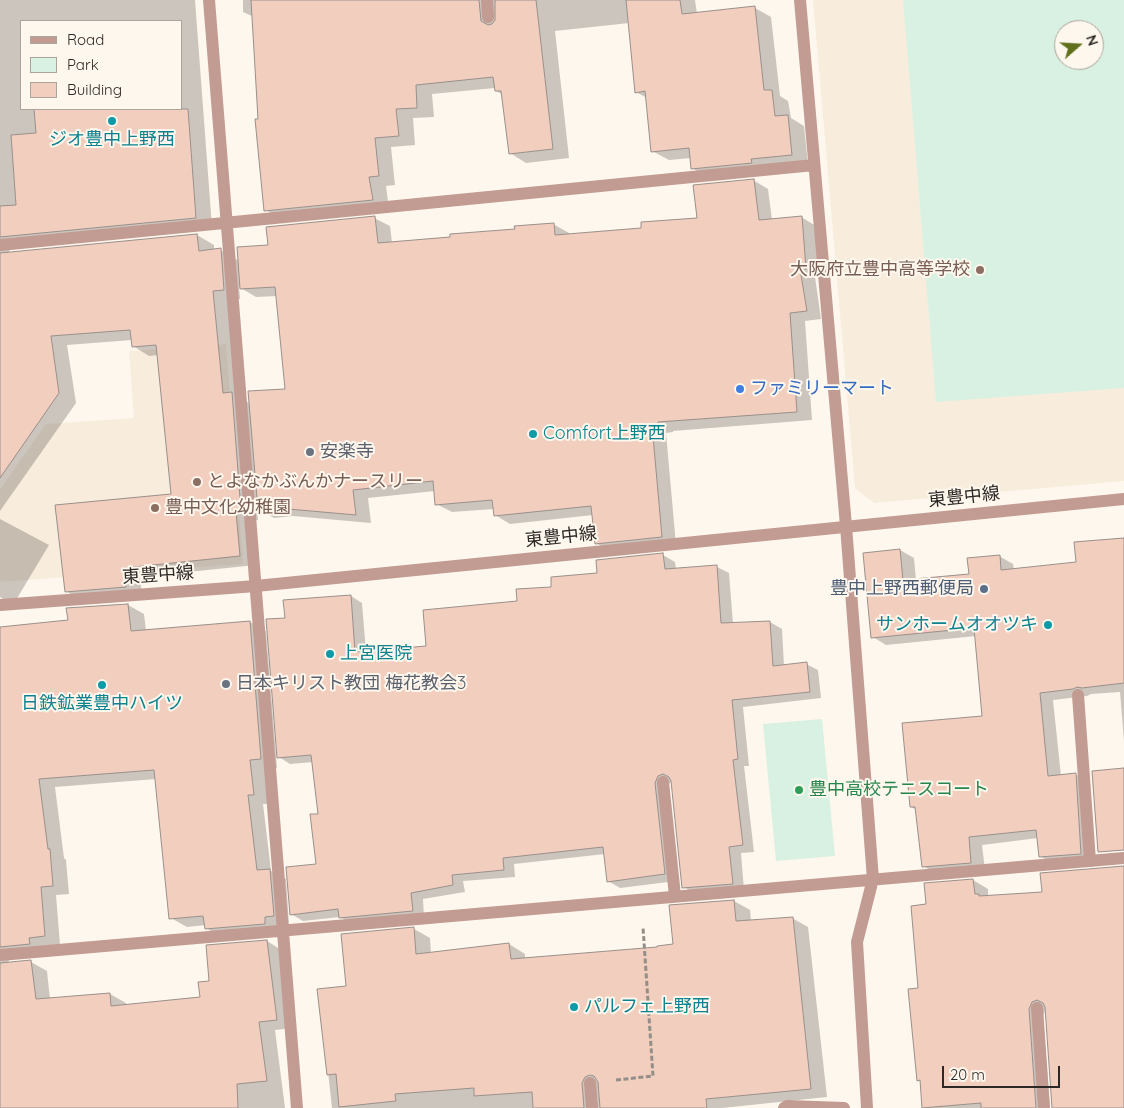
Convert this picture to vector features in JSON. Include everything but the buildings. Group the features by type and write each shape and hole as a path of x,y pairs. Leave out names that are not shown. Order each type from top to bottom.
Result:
{"street":[{"path":"209,0 297,1108"},
{"path":"487,0 488,17"},
{"path":"800,0 846,526 873,879 857,942 867,1108"},
{"path":"0,245 814,165"},
{"name":"東豊中線","path":"0,605 256,586 1124,499"},
{"path":"1078,695 1090,860"},
{"path":"663,782 675,896"},
{"path":"0,954 1124,858"},
{"path":"1037,1008 1044,1108"},
{"path":"590,1083 592,1108"},
{"path":"784,1108 788,1106 844,1108"}],"path":[{"path":"590,1083 652,1076 641,899"}],"shaded area":[{"name":"大阪府立豊中高等学校","path":"813,0 1124,0 1124,481 874,503 855,488"},
{"path":"226,344 243,564 0,582 0,489 46,424 134,418 129,351"}],"green space":[{"path":"903,0 1124,0 1124,388 936,402"},
{"name":"豊中高校テニスコート","path":"822,719 835,856 776,861 763,724"}],"place":[{"name":"ジオ豊中上野西","path":"112,121"},
{"name":"大阪府立豊中高等学校","path":"980,270"},
{"name":"ファミリーマート","path":"740,389"},
{"name":"Comfort上野西","path":"533,434"},
{"name":"安楽寺","path":"310,452"},
{"name":"とよなかぶんかナースリー","path":"197,482"},
{"name":"豊中文化幼稚園","path":"155,508"},
{"name":"豊中上野西郵便局","path":"984,589"},
{"name":"サンホームオオツキ","path":"1048,625"},
{"name":"上宮医院","path":"330,654"},
{"name":"日本キリスト教団 梅花教会3","path":"226,684"},
{"name":"日鉄鉱業豊中ハイツ","path":"102,685"},
{"name":"豊中高校テニスコート","path":"799,790"},
{"name":"パルフェ上野西","path":"574,1007"}]}
